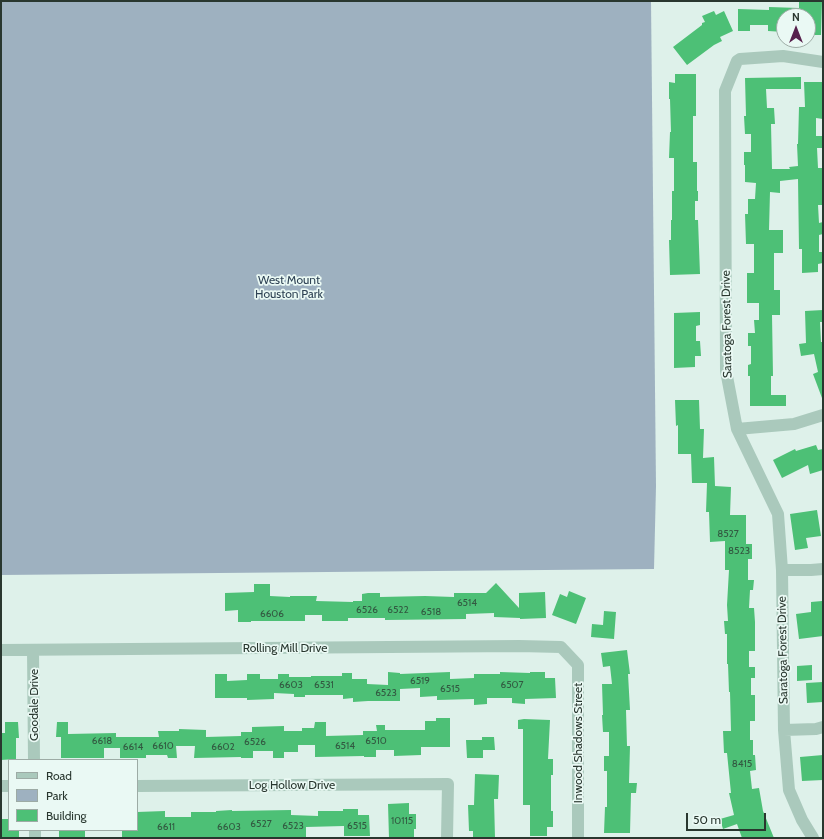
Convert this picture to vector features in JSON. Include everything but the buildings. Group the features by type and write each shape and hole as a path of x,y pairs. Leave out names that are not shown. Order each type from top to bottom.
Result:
{"street":[{"name":"Saratoga Forest Drive","path":"813,838 802,820 789,790 784,730 782,570 778,514 737,428 726,371 725,91 737,61 740,59 783,56 823,62"},
{"path":"737,428 794,424 823,415"},
{"path":"782,570 823,569"},
{"name":"Rolling Mill Drive","path":"1,650 519,646 562,647 567,653"},
{"name":"Goodale Drive","path":"33,650 34,759"},
{"name":"Inwood Shadows Street","path":"567,653 578,665 578,838"},
{"path":"784,730 816,729 823,727"},
{"name":"Log Hollow Drive","path":"138,786 448,784 447,838"}],"green space":[{"name":"West Mount Houston Park","path":"1,1 651,1 656,486 654,569 1,575"}]}
